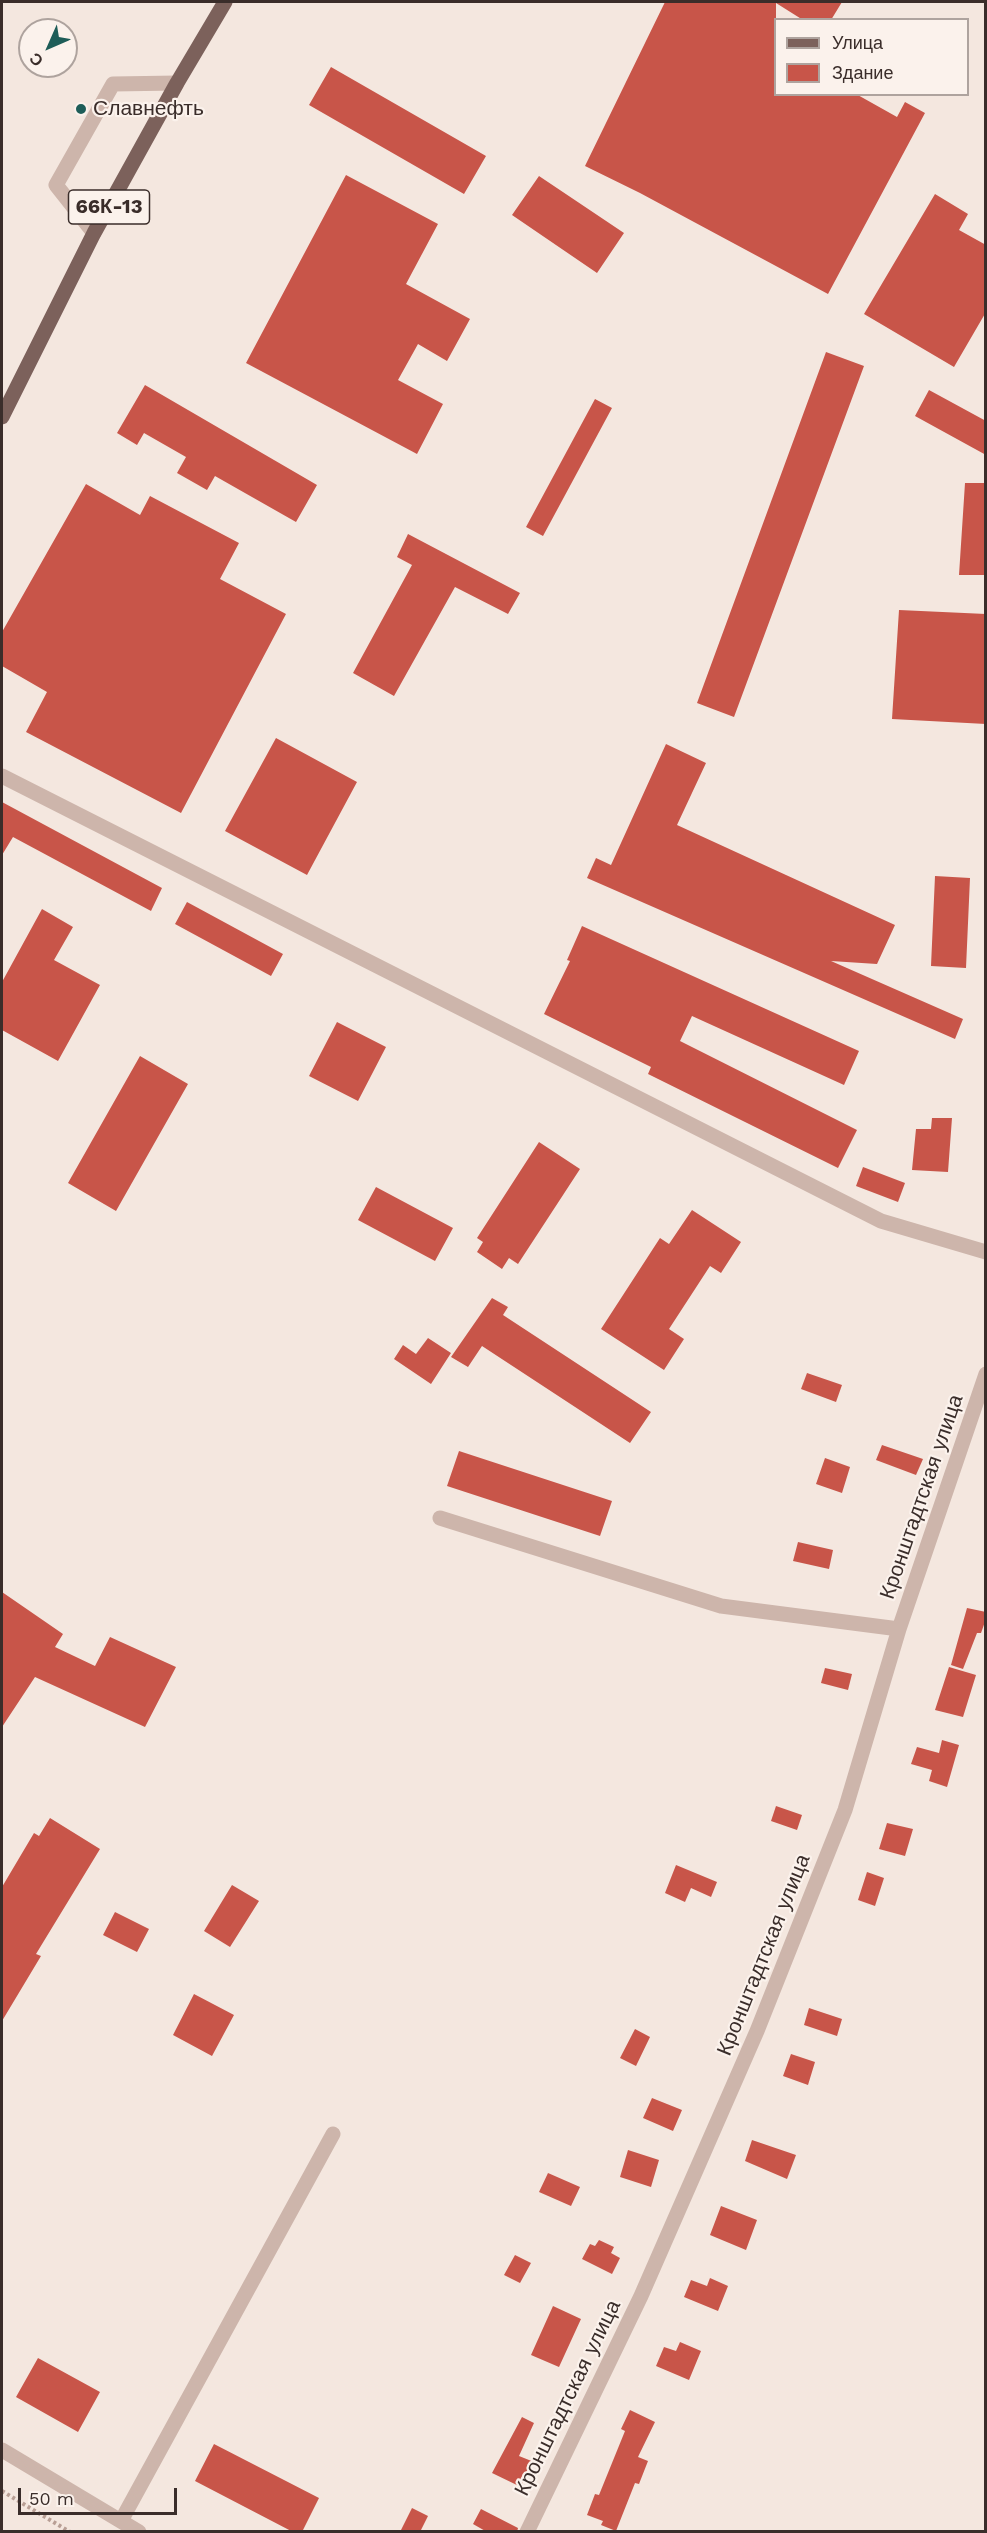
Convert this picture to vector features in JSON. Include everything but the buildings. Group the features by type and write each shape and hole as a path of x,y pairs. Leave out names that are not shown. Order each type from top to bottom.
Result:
{"main road":[{"name":"66К-13","path":"3,409 94,233 225,2"}],"street":[{"path":"94,233 56,185 112,84 177,83"},
{"path":"2,776 880,1221 986,1252"},
{"name":"Кронштадтская улица","path":"526,2532 641,2296 757,2031 845,1810 899,1629 986,1374"},
{"path":"440,1518 721,1606 899,1629"},
{"path":"122,2521 333,2134"},
{"path":"2,2450 139,2532"}],"path":[{"path":"2,2492 70,2532"}],"place":[{"name":"Славнефть","path":"81,109"}]}
